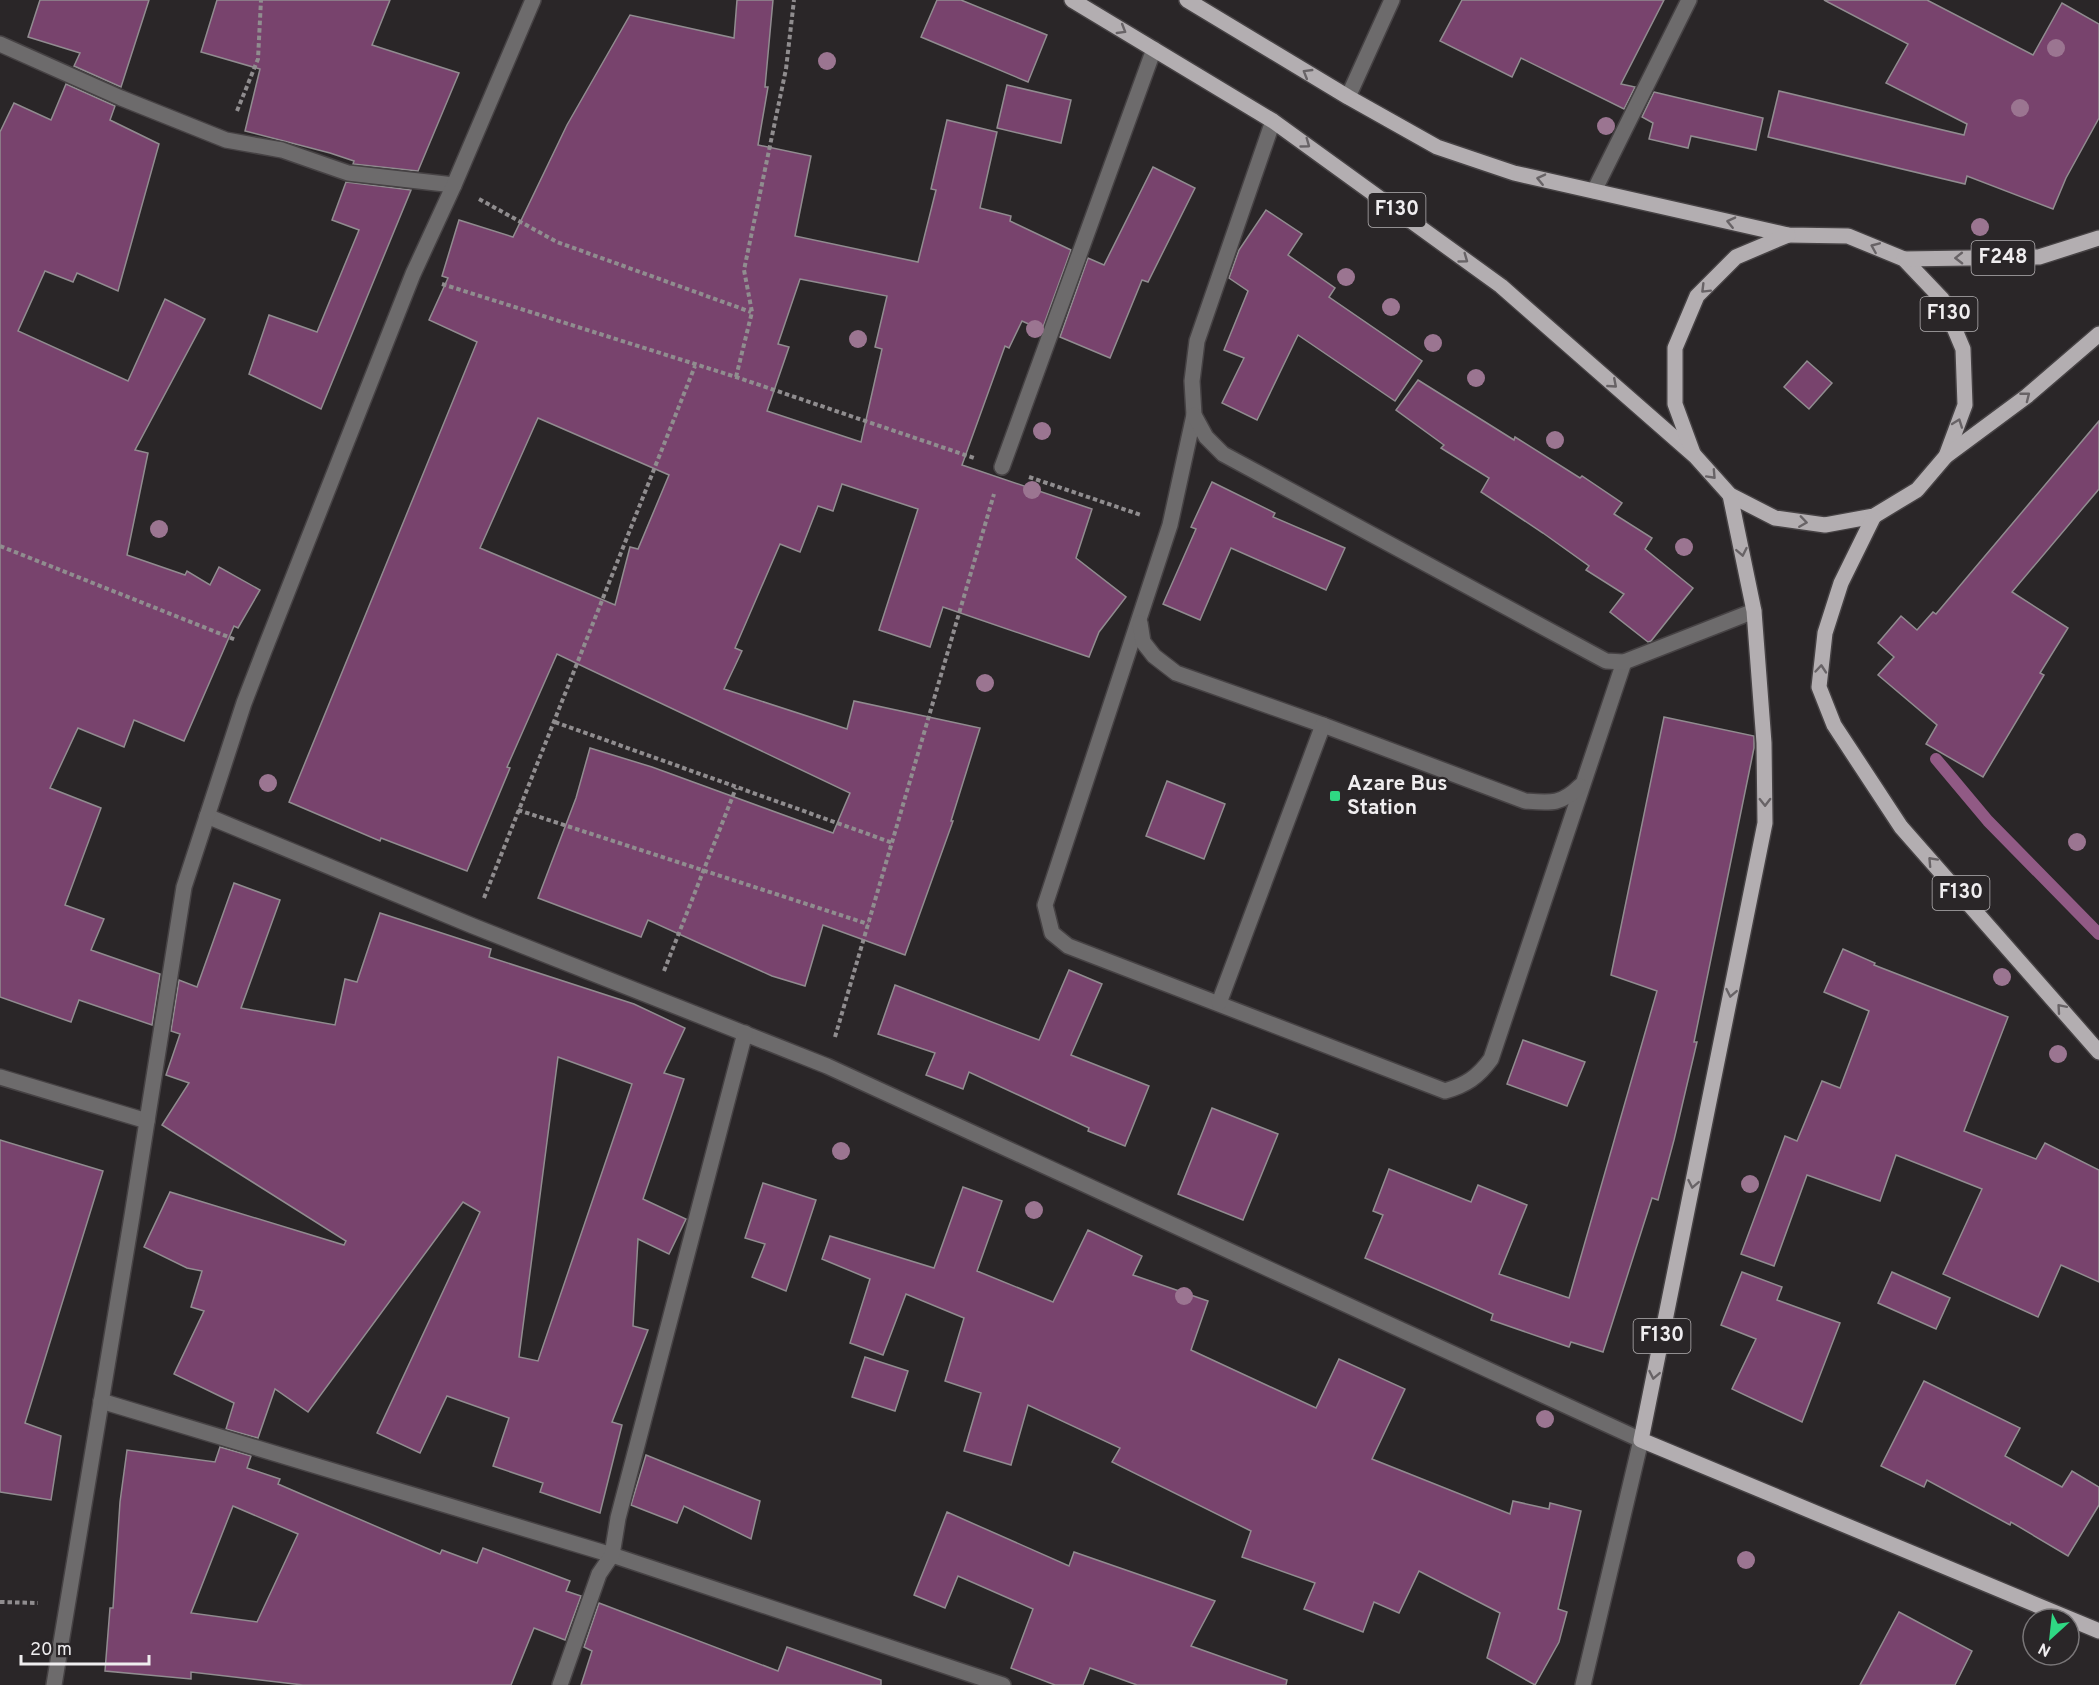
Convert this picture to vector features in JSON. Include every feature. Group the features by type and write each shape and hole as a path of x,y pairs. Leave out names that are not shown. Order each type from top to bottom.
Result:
{"main road":[{"name":"F130","path":"1072,0 1273,121 1501,286 1695,456 1730,495 1775,518 1825,525 1874,516 1917,490 1946,456 1965,405 1963,349 1942,299 1904,259 1848,236 1788,235 1514,173 1437,147 1348,97 1187,0"},
{"name":"F130","path":"1695,456 1674,404 1675,348 1688,317 1697,296 1736,257 1788,235"},
{"name":"F248","path":"1904,259 2039,257 2099,238"},
{"path":"1946,456 2027,396 2099,334"},
{"name":"F130","path":"1641,1440 1766,823 1764,743 1754,612 1730,495"},
{"name":"F130","path":"1874,516 1841,584 1825,633 1820,687 1834,725 1901,827 2099,1052"},
{"path":"1641,1440 2099,1631"}],"street":[{"path":"54,1685 184,887 264,651 413,274 454,185 532,0"},
{"path":"1348,97 1392,0"},
{"path":"1593,191 1689,0"},
{"path":"0,44 121,98 226,140 282,150 348,173 454,185"},
{"path":"1002,467 1154,49"},
{"path":"1273,121 1197,341 1192,381 1194,415 1170,525 1045,905 1052,933 1068,946 1445,1091 1463,1086 1481,1074 1491,1059 1624,662"},
{"path":"1194,415 1206,437 1223,454 1606,661 1624,662 1754,612"},
{"path":"1139,619 1143,642 1154,656 1176,673 1323,725 1524,801 1547,803 1566,799 1582,783"},
{"path":"1219,1003 1323,725"},
{"path":"207,816 473,926 827,1066 1641,1440 1582,1685"},
{"path":"560,1685 599,1574 612,1555 618,1518 745,1033"},
{"path":"0,1077 147,1121"},
{"path":"101,1401 612,1555 1003,1685"}],"path":[{"path":"226,140 258,59 261,0"},
{"path":"736,377 752,312 744,270 786,69 794,0"},
{"path":"454,185 557,242 752,312"},
{"path":"413,274 695,366 736,377 1170,525"},
{"path":"473,926 695,366"},
{"path":"827,1066 1002,467"},
{"path":"0,546 264,651"},
{"path":"555,722 893,843"},
{"path":"654,997 736,788"},
{"path":"518,810 868,924"},
{"path":"0,1602 68,1604"}],"building":[{"path":"40,0 149,0 121,87 74,66 80,53 28,37"},
{"path":"217,0 390,0 372,45 459,73 418,171 353,164 354,161 330,153 245,131 260,69 201,52"},
{"path":"737,0 773,0 765,87 768,87 758,145 811,156 795,236 918,262 936,190 931,189 947,120 997,132 980,208 1011,216 1010,221 1071,250 1042,330 1022,321 1009,348 1005,346 962,465 1092,509 1076,558 1126,597 1099,632 1089,657 943,607 930,647 879,630 918,509 842,484 833,511 818,506 800,552 780,544 735,648 742,651 724,689 847,729 854,701 980,728 951,821 953,821 905,955 823,925 805,986 772,976 648,920 641,937 538,898 576,798 590,748 652,767 833,833 850,793 557,654 507,767 510,768 467,871 381,838 380,841 289,802 477,342 429,320 448,278 442,276 459,220 513,237 567,125 630,15 734,38","holes":["800,279 887,296 875,347 882,349 861,442 767,411 789,347 778,344","538,418 669,475 638,549 630,547 615,605 480,548"]},
{"path":"937,0 961,0 1047,35 1028,82 921,37"},
{"path":"1462,0 1664,0 1621,84 1635,87 1624,109 1521,58 1512,77 1440,41"},
{"path":"1824,0 1927,0 2033,55 2062,3 2099,24 2099,118 2066,178 2053,209 1967,176 1965,184 1768,137 1779,91 1964,135 1967,124 1886,83 1908,44"},
{"path":"66,84 115,106 110,120 159,144 118,291 77,273 73,282 45,271 18,331 128,381 165,299 205,319 135,450 148,453 127,555 185,575 187,571 210,585 219,567 260,590 238,628 234,626 184,741 134,720 124,747 78,728 50,788 101,808 65,905 104,919 91,950 160,974 152,1025 79,1000 71,1022 0,997 0,132 14,103 51,120"},
{"path":"1007,85 1071,100 1061,143 997,128"},
{"path":"1654,92 1763,118 1756,150 1691,136 1688,148 1649,139 1653,123 1642,117"},
{"path":"1153,167 1195,188 1148,282 1142,280 1110,358 1060,337 1088,258 1104,265"},
{"path":"346,182 411,190 321,409 249,374 269,315 317,332 359,230 332,220"},
{"path":"1266,210 1302,234 1288,255 1335,288 1329,297 1422,361 1395,401 1298,335 1257,420 1222,403 1244,358 1224,350 1248,291 1229,278 1239,250"},
{"path":"1807,361 1832,383 1809,409 1784,387"},
{"path":"1418,380 1514,440 1515,437 1580,478 1582,476 1622,503 1614,514 1652,538 1645,549 1693,588 1651,641 1648,642 1610,612 1624,594 1586,570 1589,566 1543,533 1481,492 1489,478 1441,448 1444,445 1396,410"},
{"path":"2099,421 2099,489 2012,592 2068,628 2040,673 2044,675 1983,777 1926,744 1937,725 1878,675 1894,657 1878,643 1901,616 1917,630 1933,612 1936,614"},
{"path":"1212,482 1275,513 1273,517 1345,548 1326,590 1231,548 1200,620 1163,604 1196,529 1191,527"},
{"path":"1664,717 1754,736 1754,748 1694,1042 1697,1042 1674,1140 1658,1200 1652,1198 1603,1352 1571,1342 1569,1347 1491,1320 1493,1314 1365,1258 1383,1215 1373,1211 1389,1169 1471,1202 1478,1185 1527,1205 1499,1274 1569,1298 1657,991 1611,975"},
{"path":"1167,781 1225,804 1204,859 1146,836"},
{"path":"234,883 280,900 241,1008 335,1025 345,979 357,982 380,913 491,949 489,957 634,1004 685,1028 664,1073 684,1079 643,1199 686,1219 669,1254 638,1239 633,1326 648,1330 612,1422 622,1425 600,1513 540,1492 543,1483 493,1466 509,1418 447,1396 420,1453 377,1433 480,1212 463,1202 308,1412 275,1389 258,1438 226,1429 234,1403 174,1374 204,1311 191,1307 202,1271 187,1268 144,1247 170,1192 344,1245 346,1241 162,1125 189,1083 166,1075 180,1034 171,1031 179,980 197,987","holes":["558,1057 632,1084 538,1361 519,1357"]},
{"path":"1843,949 1875,963 1874,965 2008,1017 1964,1131 2036,1159 2045,1143 2099,1170 2099,1282 2061,1265 2038,1317 1943,1274 1982,1189 1896,1155 1880,1201 1807,1175 1774,1266 1741,1254 1785,1136 1797,1141 1822,1081 1840,1088 1869,1011 1824,992"},
{"path":"1069,970 1102,984 1071,1055 1149,1086 1125,1146 1088,1131 1089,1128 969,1072 963,1089 926,1075 935,1053 878,1034 895,985 1039,1040"},
{"path":"1523,1040 1585,1062 1567,1106 1507,1084"},
{"path":"1212,1108 1278,1134 1243,1220 1178,1194"},
{"path":"0,1140 103,1171 25,1423 61,1436 51,1500 0,1492"},
{"path":"763,1183 816,1200 786,1291 752,1277 765,1244 745,1238"},
{"path":"963,1187 1002,1201 977,1271 1053,1302 1088,1230 1142,1256 1133,1275 1208,1301 1191,1350 1316,1408 1339,1359 1405,1389 1372,1459 1510,1514 1513,1501 1549,1509 1550,1503 1581,1511 1558,1609 1567,1612 1559,1642 1535,1685 1487,1658 1500,1613 1419,1571 1399,1613 1374,1602 1363,1632 1304,1609 1315,1583 1242,1557 1251,1531 1112,1462 1120,1448 1028,1405 1011,1465 964,1451 981,1393 945,1381 964,1318 906,1294 883,1355 850,1343 870,1279 822,1259 830,1236 934,1268"},
{"path":"1742,1272 1782,1287 1777,1300 1840,1323 1802,1422 1732,1389 1756,1339 1721,1325"},
{"path":"1892,1272 1950,1298 1936,1329 1878,1303"},
{"path":"865,1357 908,1371 895,1411 852,1397"},
{"path":"1924,1381 2020,1428 2005,1456 2062,1487 2072,1471 2099,1487 2099,1505 2068,1556 2011,1522 2010,1525 1927,1480 1924,1487 1881,1466"},
{"path":"220,1447 251,1456 247,1468 280,1479 278,1484 440,1554 442,1550 477,1563 483,1548 570,1581 566,1591 581,1596 565,1640 534,1628 511,1685 303,1685 191,1672 191,1679 105,1671 110,1608 113,1608 120,1502 127,1450 215,1462","holes":["233,1506 298,1534 257,1622 191,1613"]},
{"path":"646,1455 760,1501 751,1539 684,1506 677,1523 631,1505"},
{"path":"947,1512 1069,1566 1074,1552 1215,1601 1191,1646 1287,1680 1286,1685 1137,1685 1090,1668 1083,1685 1055,1685 1011,1668 1033,1609 958,1576 945,1608 914,1595"},
{"path":"599,1603 778,1671 787,1647 881,1680 881,1685 581,1685 592,1651 584,1647"},
{"path":"1899,1612 1972,1651 1955,1685 1860,1685"}],"waterway":[{"path":"1936,759 1988,821 2099,934"}],"place":[{"name":"Azare Bus Station","path":"1335,796"}]}
